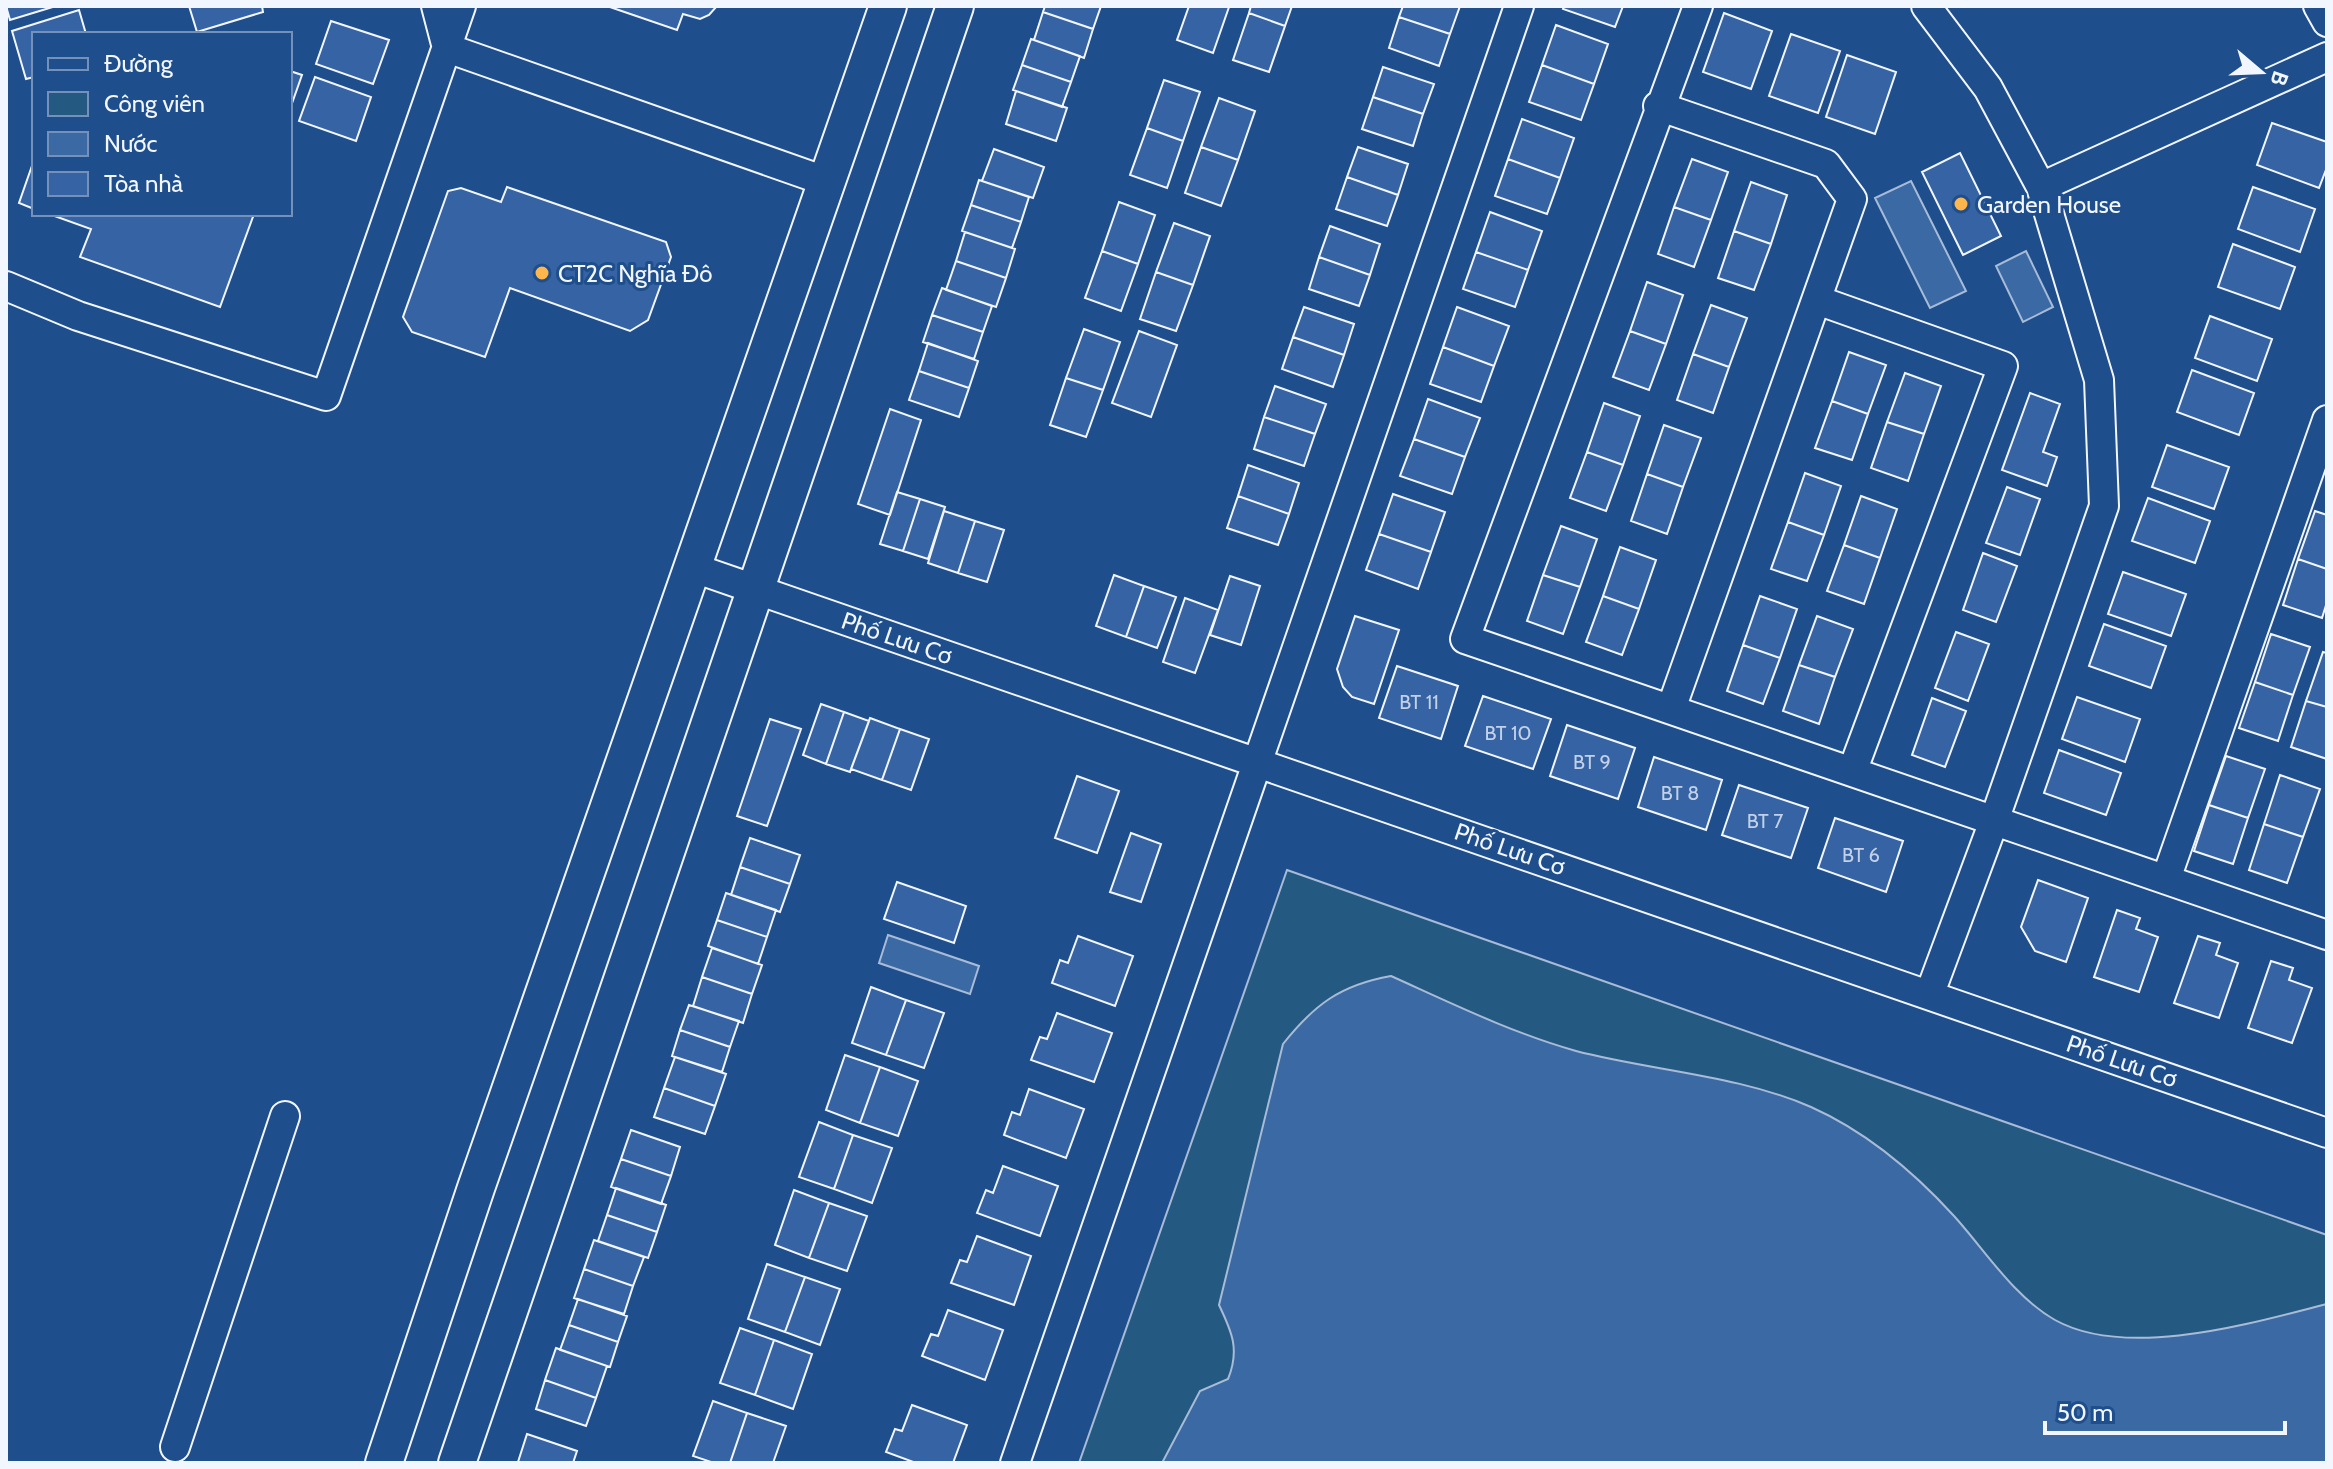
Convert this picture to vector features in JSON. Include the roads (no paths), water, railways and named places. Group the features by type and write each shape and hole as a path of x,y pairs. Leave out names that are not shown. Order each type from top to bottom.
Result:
{"street":[{"path":"436,6 447,48"},
{"path":"6,286 78,316 326,396 461,6"},
{"path":"384,1463 691,567 888,6"},
{"path":"457,1463 955,6"},
{"path":"1015,1463 1519,6"},
{"path":"1698,6 1658,106 1465,639 2326,932"},
{"path":"1926,6 1988,88 2041,187 2099,380 2104,506 1930,993"},
{"path":"2318,6 2327,22"},
{"path":"447,48 828,182"},
{"path":"2041,187 2327,57"},
{"path":"1658,106 1826,164 1852,199 1671,709"},
{"path":"1817,300 2003,366 1852,772"},
{"path":"2166,879 2327,420"},
{"name":"Phố Lưu Cơ","path":"691,567 1930,993 2327,1133"},
{"path":"175,1447 285,1116"}],"water":[{"path":"1911,181 1966,291 1930,308 1875,198"},
{"path":"2026,251 2053,307 2023,322 1996,266"},
{"path":"888,935 979,966 970,994 879,963"},
{"path":"1391,976 1552,1044 1754,1088 1783,1096 1832,1117 1888,1154 1922,1184 2026,1299 2055,1320 2084,1332 2153,1338 2190,1334 2327,1304 2327,1463 1162,1463 1200,1391 1228,1379 1232,1369 1233,1341 1219,1305 1283,1044 1306,1018 1330,999 1357,985"}],"place":[{"name":"Garden House","path":"1961,204"},
{"name":"CT2C Nghĩa Đô","path":"542,273"}]}
